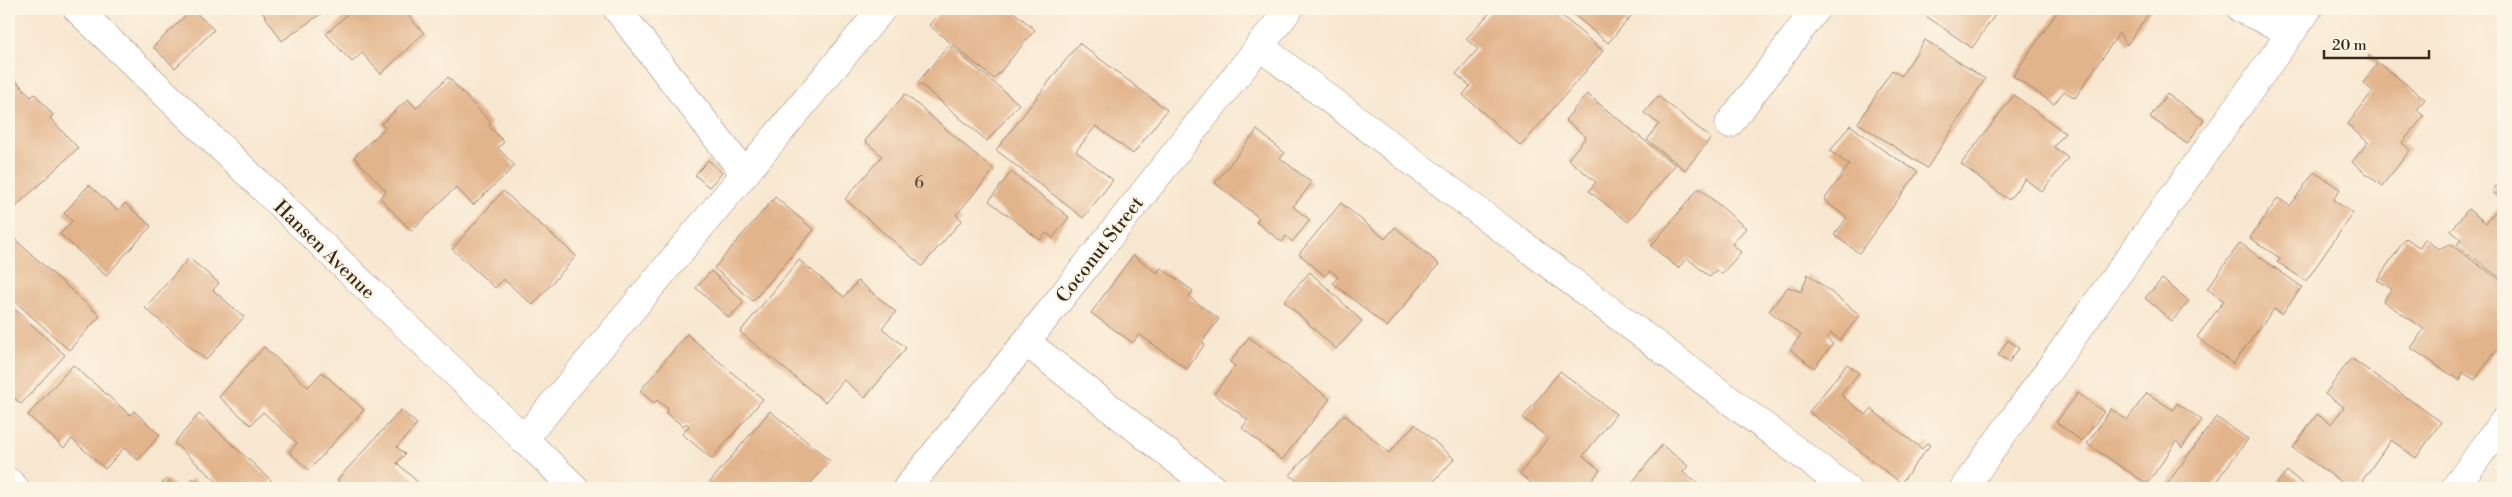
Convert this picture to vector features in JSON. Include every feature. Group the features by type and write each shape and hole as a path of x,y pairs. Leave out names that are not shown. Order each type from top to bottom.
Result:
{"street":[{"name":"Hansen Avenue","path":"77,9 575,488"},
{"path":"616,9 745,174"},
{"path":"523,440 882,9"},
{"name":"Coconut Street","path":"907,488 1026,342 1289,9"},
{"path":"1729,124 1816,9"},
{"path":"2242,9 2290,31"},
{"path":"1964,488 2290,31 2308,9"},
{"path":"1259,46 1846,488"},
{"path":"1026,342 1212,488"},
{"path":"2455,488 2503,422"},
{"path":"9,482 15,488"}],"building":[{"path":"192,9 214,30 175,68 153,47"},
{"path":"260,9 328,9 282,41"},
{"path":"353,9 402,9 424,33 381,74 362,53 352,62 326,34"},
{"path":"740,9 754,9 746,15"},
{"path":"943,9 1010,9 1035,30 994,79 929,25"},
{"path":"1493,9 1554,9 1603,51 1521,146 1463,95 1470,86 1456,74 1478,49 1466,39"},
{"path":"1567,9 1637,9 1608,43"},
{"path":"1916,9 1999,9 1972,48"},
{"path":"2059,9 2152,9 2127,45 2119,33 2075,98 2064,91 2054,104 2013,76"},
{"path":"1925,40 1985,79 1927,168 1858,123 1892,70 1901,76"},
{"path":"1079,43 1167,110 1133,154 1096,126 1076,151 1113,180 1083,218 996,150"},
{"path":"949,45 1019,104 987,141 918,82"},
{"path":"2369,55 2425,99 2417,110 2424,116 2402,143 2410,150 2382,186 2352,162 2368,142 2347,125 2373,91 2363,83 2377,64 2368,57"},
{"path":"9,73 31,97 35,94 53,115 50,118 78,148 9,213"},
{"path":"448,77 491,123 489,126 504,142 498,148 515,166 473,205 456,187 411,231 380,198 386,191 354,157 385,128 381,124 408,99 416,108"},
{"path":"905,94 994,170 956,215 962,220 922,266 845,199 882,156 865,141"},
{"path":"1587,94 1675,165 1628,222 1589,191 1596,182 1568,159 1586,137 1565,120"},
{"path":"2167,94 2204,120 2187,144 2150,117"},
{"path":"2014,95 2065,133 2054,147 2068,158 2042,192 2025,179 2009,200 1961,164"},
{"path":"1658,96 1711,138 1685,170 1647,140 1659,124 1644,113"},
{"path":"1850,125 1883,150 1918,172 1859,253 1834,235 1847,218 1824,200 1849,165 1830,151"},
{"path":"1257,130 1285,153 1280,158 1312,183 1293,207 1310,220 1292,242 1286,236 1282,242 1256,222 1259,218 1215,183"},
{"path":"708,160 722,173 709,187 695,175"},
{"path":"1011,172 1069,217 1053,238 1046,233 1040,240 989,201"},
{"path":"2314,172 2340,189 2333,200 2353,213 2306,281 2277,262 2281,259 2250,238 2278,198 2290,206"},
{"path":"89,185 118,211 125,203 151,226 106,276 60,234 72,221 64,213"},
{"path":"2496,186 2503,192 2503,200 2492,192"},
{"path":"1699,188 1746,228 1732,244 1741,252 1722,274 1716,270 1710,277 1687,258 1678,268 1651,246"},
{"path":"503,191 576,256 533,305 503,279 495,288 452,249"},
{"path":"775,197 814,230 753,301 714,268"},
{"path":"2503,201 2503,280 2457,245 2461,239 2451,231 2468,209 2486,223"},
{"path":"1341,203 1385,239 1395,227 1439,264 1387,327 1333,283 1338,277 1330,270 1325,276 1299,254"},
{"path":"9,234 100,316 69,350 9,296"},
{"path":"2406,238 2420,248 2425,239 2438,249 2450,244 2503,282 2503,340 2475,380 2462,372 2460,381 2411,348 2424,329 2383,301 2392,289 2377,280"},
{"path":"2240,243 2302,287 2282,314 2274,309 2233,364 2197,337 2224,301 2207,289"},
{"path":"1133,255 1157,273 1161,268 1193,291 1189,297 1219,319 1202,342 1205,344 1187,369 1139,334 1133,343 1091,313"},
{"path":"189,258 219,283 213,290 244,317 206,360 145,308"},
{"path":"799,260 844,297 858,281 896,312 882,328 906,348 865,398 844,380 825,402 740,332"},
{"path":"711,271 744,302 729,318 696,288"},
{"path":"1310,272 1362,321 1336,349 1284,301"},
{"path":"1808,274 1860,315 1840,340 1831,333 1827,339 1833,344 1814,368 1790,349 1801,335 1769,311 1788,287 1801,292"},
{"path":"2162,279 2189,301 2172,321 2145,298"},
{"path":"9,304 65,355 21,404 9,394"},
{"path":"687,334 763,399 712,459 682,434 689,426 686,423 683,426 666,413 668,409 657,400 654,403 640,391"},
{"path":"1249,337 1330,399 1282,460 1242,428 1248,420 1214,394 1235,366 1230,362"},
{"path":"2008,340 2019,348 2009,362 1998,355"},
{"path":"264,347 308,387 322,372 364,410 309,470 289,452 297,443 263,412 251,425 219,397"},
{"path":"2351,358 2441,422 2416,458 2391,440 2357,488 2350,488 2293,448 2317,414 2331,424 2344,407 2325,394"},
{"path":"1847,364 1859,373 1841,395 1866,415 1871,409 1922,449 1927,443 1930,445 1901,483 1809,412"},
{"path":"73,365 130,415 134,411 160,435 138,460 124,448 105,469 72,439 64,448 28,415"},
{"path":"1560,371 1616,414 1583,456 1600,470 1586,488 1538,488 1520,474 1548,438 1523,418"},
{"path":"2078,393 2104,412 2082,441 2056,422"},
{"path":"2147,393 2173,410 2177,403 2202,420 2182,448 2177,441 2147,484 2087,444 2111,409 2127,420"},
{"path":"401,410 417,424 397,447 405,454 397,463 424,488 346,488 337,480"},
{"path":"770,411 830,461 807,488 705,488"},
{"path":"199,414 271,480 264,488 224,488 174,443"},
{"path":"1344,414 1389,453 1415,424 1454,459 1428,488 1306,488 1290,475"},
{"path":"2216,417 2248,439 2211,488 2164,488"},
{"path":"1662,445 1688,466 1683,472 1703,488 1628,488"},
{"path":"2287,471 2308,488 2273,488"},
{"path":"193,478 204,488 184,488"},
{"path":"166,479 177,488 158,488"}]}
